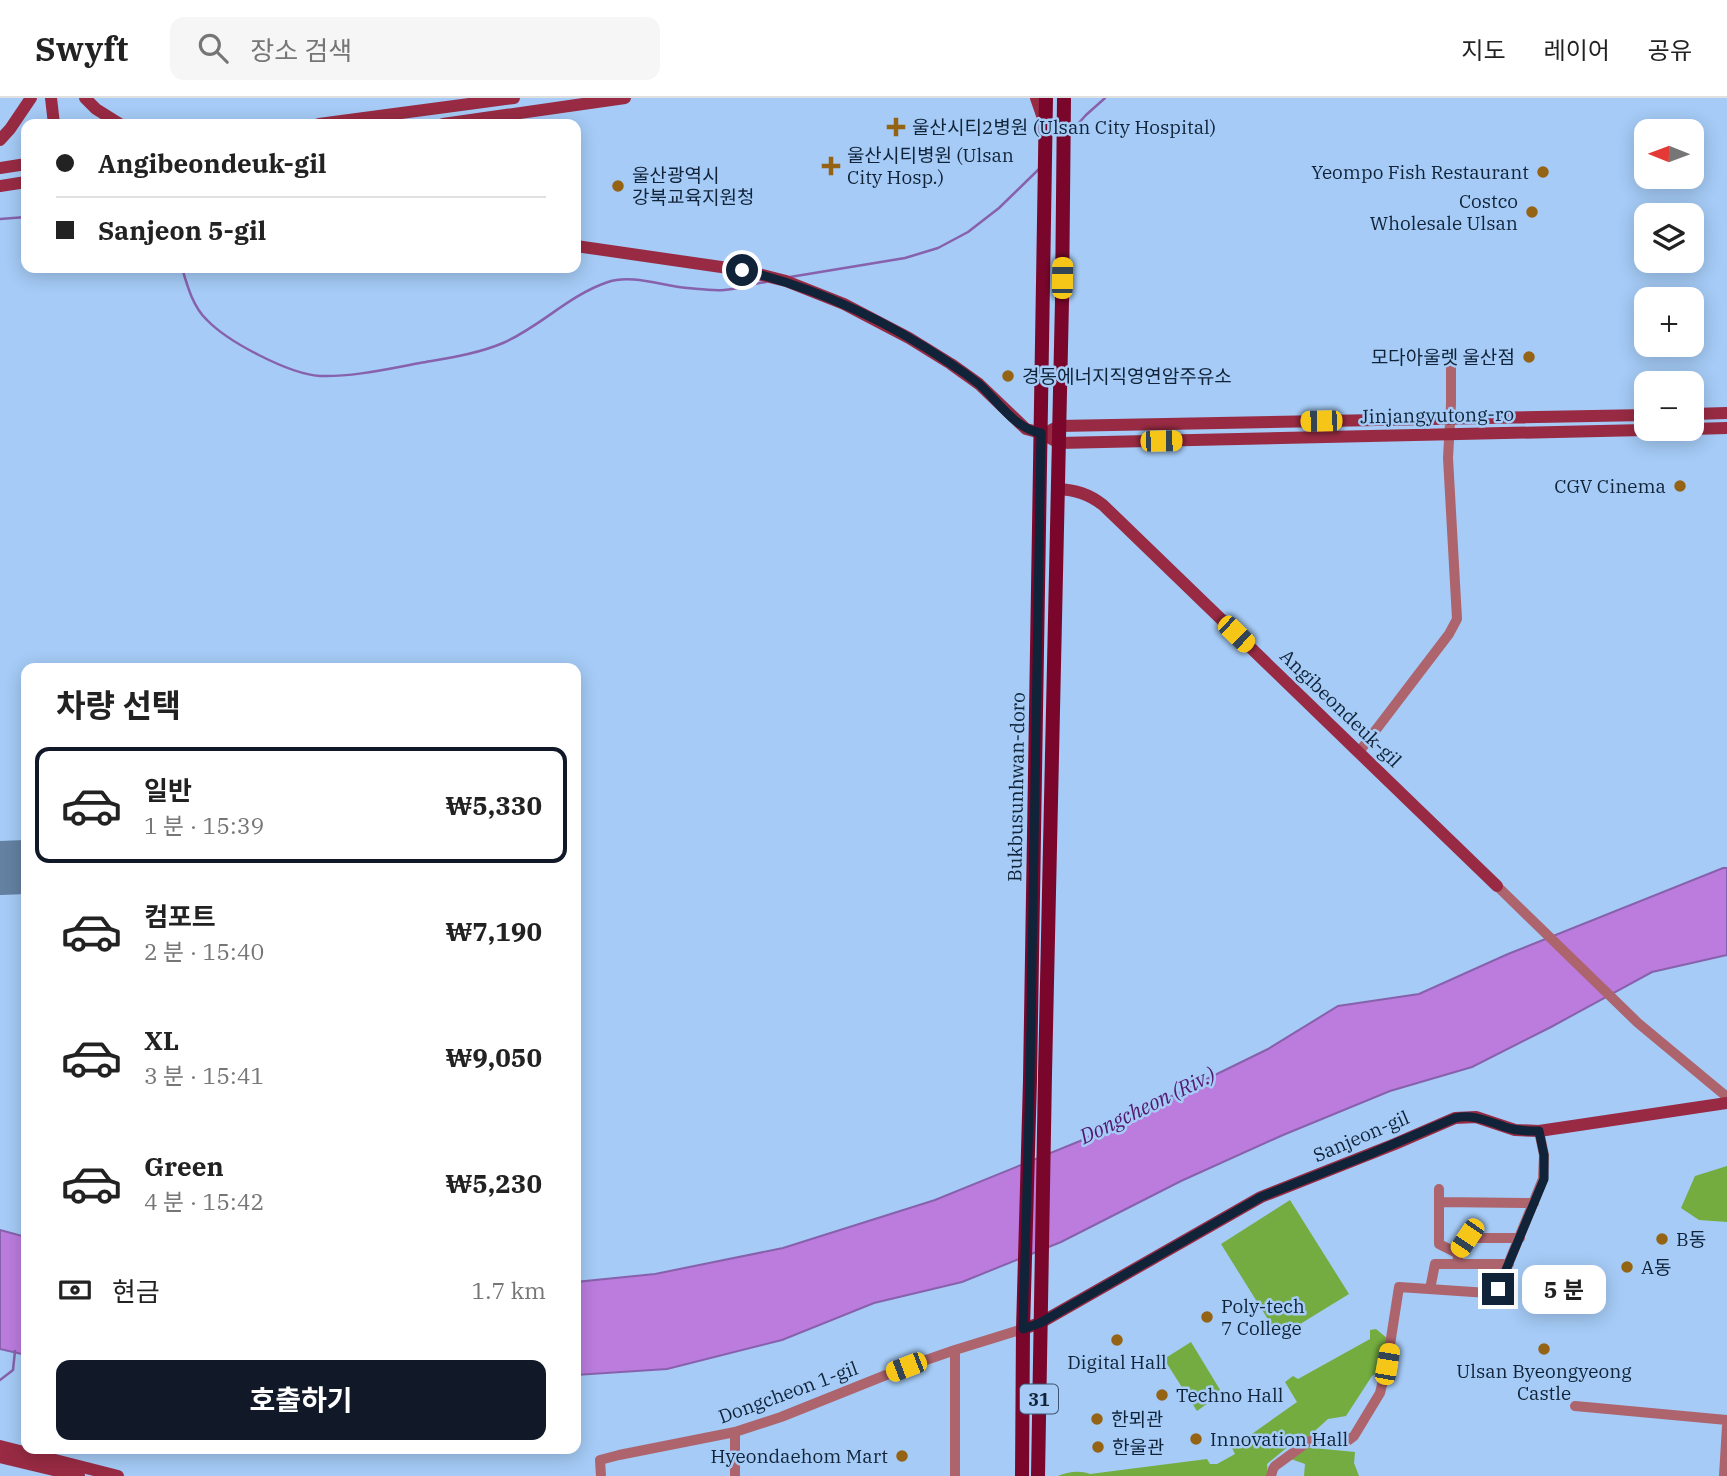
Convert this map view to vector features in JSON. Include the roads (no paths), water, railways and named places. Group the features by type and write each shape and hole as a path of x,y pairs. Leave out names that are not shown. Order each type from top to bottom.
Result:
{"main road":[{"name":"Bukbusunhwan-doro","path":"1023,1476 1023,1329 1030,1080 1046,98"},
{"name":"Bukbusunhwan-doro","path":"1038,1476 1065,104"}],"street":[{"path":"0,140 31,98"},
{"path":"51,98 53,119"},
{"path":"85,98 112,119"},
{"path":"356,119 514,98"},
{"path":"478,119 625,98"},
{"path":"1036,98 1046,132"},
{"path":"0,168 21,165"},
{"path":"0,186 21,184"},
{"path":"581,247 742,270 811,290 844,303 933,352 979,384 1026,429 1041,433 1059,443"},
{"path":"1359,752 1449,634 1457,619 1448,458 1451,365"},
{"path":"1704,414 1727,413"},
{"name":"Jinjangyutong-ro","path":"1041,433 1059,426 1634,415"},
{"name":"Jinjangyutong-ro","path":"1704,429 1727,428"},
{"name":"Jinjangyutong-ro","path":"1059,443 1634,430"},
{"name":"Angibeondeuk-gil","path":"1058,489 1082,492 1103,505 1497,886"},
{"path":"1497,886 1638,1023 1727,1097"},
{"name":"Sanjeon-gil","path":"1023,1329 1040,1323 1261,1197 1455,1118 1476,1116 1515,1130 1539,1131 1727,1103"},
{"path":"1271,1476 1275,1466 1312,1440 1346,1442 1354,1436 1380,1393 1399,1287 1488,1293 1498,1289 1544,1179 1544,1155 1539,1131"},
{"path":"1439,1189 1439,1244 1457,1253"},
{"path":"1439,1202 1534,1203"},
{"path":"1459,1264 1457,1253 1467,1238 1520,1238"},
{"path":"1430,1289 1435,1264 1509,1264"},
{"name":"Dongcheon 1-gil","path":"601,1476 600,1460 735,1432 906,1367 1023,1329"},
{"path":"955,1350 955,1476"},
{"path":"1575,1406 1727,1420"},
{"path":"1724,1476 1727,1426"},
{"path":"735,1432 735,1476"},
{"path":"0,1446 21,1451"},
{"path":"31,1454 118,1476"},
{"path":"0,1457 79,1476"}],"waterway":[{"path":"1068,135 1105,98"},
{"path":"790,277 905,258 938,248 968,232 999,208 1039,169"},
{"path":"0,219 21,217"},
{"path":"184,273 198,309 217,329 244,347 276,363 292,370 320,376 383,370 493,347 530,329 580,295 617,280 715,290 766,282"},
{"path":"0,1380 13,1370 15,1351"}],"place":[{"name":"울산시티2병원 (Ulsan City Hospital)","path":"896,127"},
{"name":"울산시티병원 (Ulsan City Hosp.)","path":"831,166"},
{"name":"Yeompo Fish Restaurant","path":"1543,172"},
{"name":"울산광역시 강북교육지원청","path":"618,186"},
{"name":"Costco Wholesale Ulsan","path":"1532,212"},
{"name":"모다아울렛 울산점","path":"1529,357"},
{"name":"경동에너지직영연암주유소","path":"1008,376"},
{"name":"CGV Cinema","path":"1680,486"},
{"name":"B동","path":"1662,1239"},
{"name":"A동","path":"1627,1267"},
{"name":"Poly-tech 7 College","path":"1207,1317"},
{"name":"Digital Hall","path":"1117,1340"},
{"name":"Ulsan Byeongyeong Castle","path":"1544,1349"},
{"name":"Techno Hall","path":"1162,1395"},
{"name":"한뫼관","path":"1097,1419"},
{"name":"Innovation Hall","path":"1196,1439"},
{"name":"한울관","path":"1098,1447"},
{"name":"Hyeondaehom Mart","path":"902,1456"}],"water label":[{"name":"Dongcheon (Riv.)","path":"1147,1105"}]}
